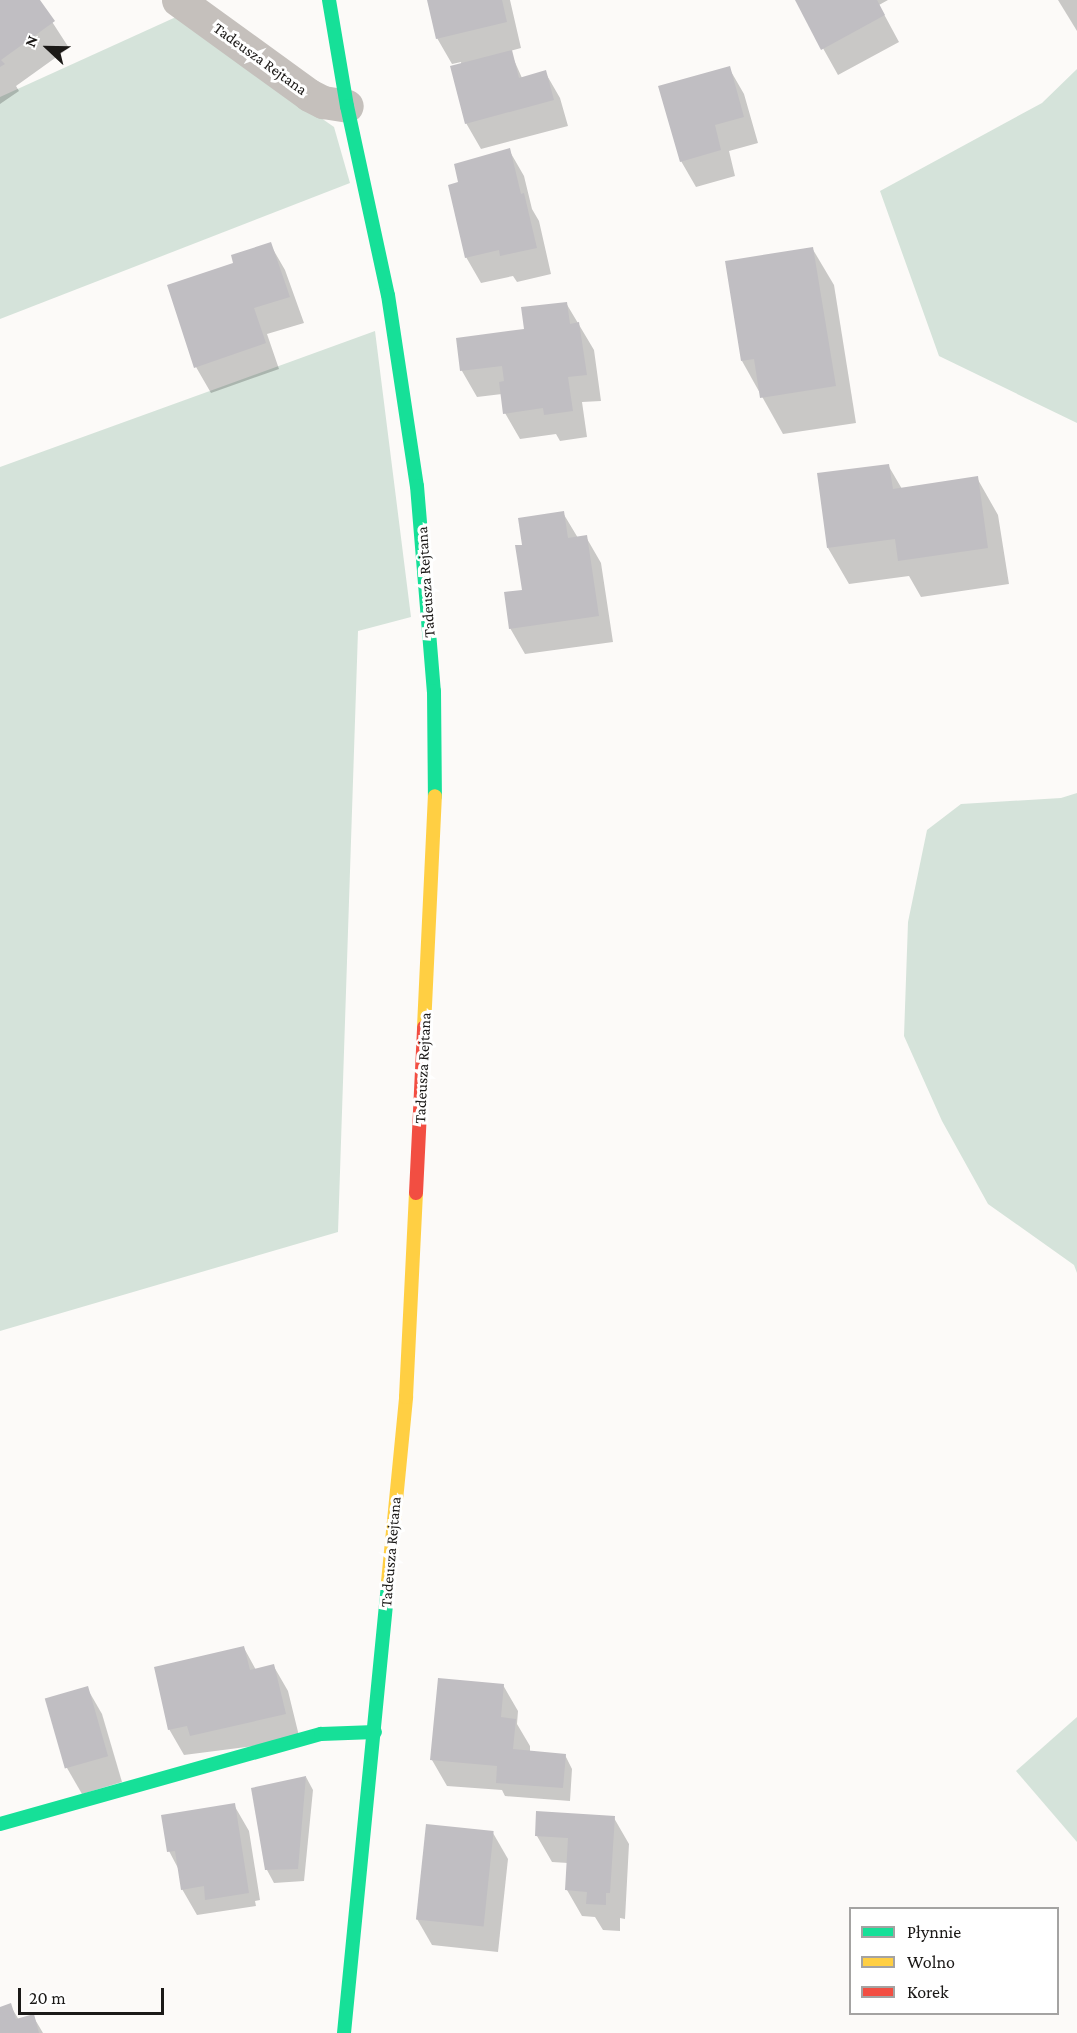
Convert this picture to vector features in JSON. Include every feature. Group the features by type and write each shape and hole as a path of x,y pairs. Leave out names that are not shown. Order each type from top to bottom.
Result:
{"street":[{"name":"Tadeusza Rejtana","path":"178,0 309,95 323,102 347,106"},
{"name":"Tadeusza Rejtana","path":"329,0 347,106 388,295 417,486 434,691 436,776 406,1397 344,2033"},
{"path":"0,1824 321,1734 375,1732"}],"shaded area":[{"path":"176,17 334,127 350,183 0,319 0,97"},
{"path":"1077,69 1077,423 939,356 880,191 1042,103"},
{"path":"375,331 411,617 358,631 338,1232 0,1331 0,467"},
{"path":"1077,793 1077,1273 1074,1265 988,1204 942,1121 904,1036 908,922 927,830 961,804 1061,798"},
{"path":"1077,1717 1077,1842 1016,1771"}],"building":[{"path":"0,0 40,0 55,21 1,60 5,64 0,67"},
{"path":"427,0 502,0 507,22 436,39"},
{"path":"795,0 877,0 885,15 821,50"},
{"path":"512,50 519,78 546,70 554,100 465,124 450,66"},
{"path":"730,66 744,117 715,125 721,150 680,162 658,86"},
{"path":"510,148 537,248 500,256 499,250 465,258 448,185 458,182 454,164"},
{"path":"271,242 290,297 254,308 266,343 194,368 167,285 233,263 231,255"},
{"path":"813,247 836,386 760,398 754,359 741,361 725,261"},
{"path":"567,302 570,324 579,322 587,375 568,377 573,411 544,415 543,408 503,414 499,382 504,381 502,366 460,371 456,338 524,329 521,307"},
{"path":"889,464 893,489 978,476 988,548 898,561 895,539 827,548 817,473"},
{"path":"564,511 568,538 587,535 599,616 509,629 504,592 522,590 515,545 522,545 518,518"},
{"path":"244,1646 250,1670 274,1664 286,1714 190,1736 187,1726 168,1730 154,1667"},
{"path":"438,1678 504,1684 501,1717 516,1719 513,1749 566,1754 563,1788 496,1783 497,1766 430,1760"},
{"path":"88,1686 108,1756 65,1769 45,1698"},
{"path":"306,1776 298,1869 265,1870 251,1788"},
{"path":"235,1803 249,1893 205,1900 204,1886 181,1890 175,1851 167,1852 161,1815"},
{"path":"536,1811 615,1816 610,1893 606,1893 606,1905 586,1904 587,1892 565,1890 568,1838 535,1836"},
{"path":"426,1824 494,1831 484,1927 416,1919"},
{"path":"11,2003 16,2019 34,2014 39,2033 0,2033 0,2007"}],"traffic: fast":[{"path":"329,0 347,106 388,295 417,486 434,691 435,796"},
{"path":"344,2033 388,1582"},
{"path":"0,1824 321,1734 375,1732"}],"traffic: slow":[{"path":"424,1027 435,796"},
{"path":"388,1582 406,1397 416,1193"}],"traffic: jam":[{"path":"416,1193 424,1027"}]}
